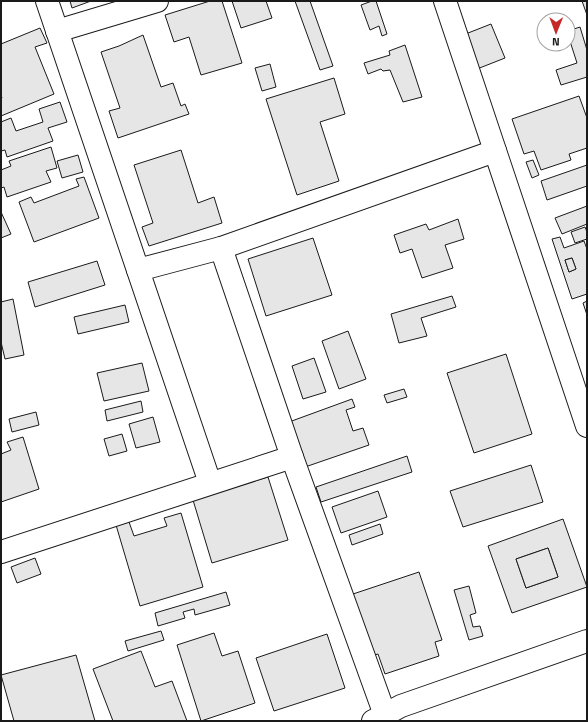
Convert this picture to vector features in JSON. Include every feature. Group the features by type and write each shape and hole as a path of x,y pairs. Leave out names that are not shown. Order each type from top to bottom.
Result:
{"street":[{"path":"47,1 210,483"},
{"path":"57,31 157,1"},
{"path":"445,1 585,414"},
{"path":"138,270 220,248 495,151"},
{"path":"220,248 292,457 392,716 587,641"},
{"path":"1,552 292,457"}],"building":[{"path":"70,1 91,1 72,8"},
{"path":"210,1 222,1 242,63 201,75 189,37 174,42 165,15"},
{"path":"232,1 266,1 272,18 241,28"},
{"path":"295,1 310,1 333,66 320,70"},
{"path":"376,1 387,34 382,36 379,26 370,30 361,5"},
{"path":"582,1 587,1 587,15"},
{"path":"491,24 505,58 477,69 463,35"},
{"path":"580,27 587,50 587,77 561,85 556,70 577,63 573,52 576,52 576,28"},
{"path":"40,28 47,43 35,47 54,94 1,116 1,44"},
{"path":"143,35 161,87 173,83 181,106 185,104 189,114 118,138 109,111 120,108 101,52"},
{"path":"405,45 422,97 403,102 390,70 383,71 381,69 368,74 364,63 390,55 389,51"},
{"path":"270,64 276,87 262,91 255,68"},
{"path":"334,78 345,114 320,122 339,181 297,195 266,99"},
{"path":"579,96 587,118 587,148 569,154 571,160 541,170 534,151 524,154 512,119"},
{"path":"60,102 67,122 48,128 53,141 7,157 5,150 1,151 1,122 11,118 16,131 43,122 39,109"},
{"path":"51,147 57,168 46,171 51,182 7,197 4,187 1,188 1,170 11,166 9,161"},
{"path":"181,150 198,203 214,197 222,223 149,246 142,227 153,223 134,165"},
{"path":"78,155 83,172 62,178 57,161"},
{"path":"533,160 539,175 532,178 526,162"},
{"path":"587,165 587,186 547,200 541,181"},
{"path":"84,177 99,218 34,242 19,202 31,197 34,203 79,186 76,179"},
{"path":"587,206 587,224 562,234 555,218"},
{"path":"1,212 11,234 1,238"},
{"path":"458,219 464,239 445,245 453,268 422,278 412,249 400,253 394,235 426,224 429,230"},
{"path":"585,227 587,239 575,243 571,232"},
{"path":"560,237 564,248 584,241 587,249 587,294 572,299 552,239","holes":["572,258 576,269 569,272 565,260"]},
{"path":"313,238 332,295 266,316 248,259"},
{"path":"572,258 576,269 569,272 565,260"},
{"path":"97,261 105,285 35,307 28,282"},
{"path":"452,296 456,307 421,318 427,336 399,343 391,314"},
{"path":"13,299 24,355 5,359 1,342 1,302"},
{"path":"587,301 587,315 583,303"},
{"path":"125,305 129,322 78,334 74,317"},
{"path":"348,331 366,379 339,389 322,341"},
{"path":"506,354 532,434 474,453 447,373"},
{"path":"314,358 326,392 303,399 292,366"},
{"path":"142,363 149,391 104,401 97,373"},
{"path":"404,389 407,397 387,403 384,395"},
{"path":"352,399 355,407 346,410 353,431 363,428 369,445 305,467 289,422"},
{"path":"141,401 143,412 107,421 105,410"},
{"path":"36,412 39,425 12,432 9,419"},
{"path":"153,417 160,442 136,448 129,424"},
{"path":"122,434 127,451 109,456 104,439"},
{"path":"23,437 39,489 1,502 1,454 11,450 7,442"},
{"path":"407,456 412,472 321,502 316,487"},
{"path":"531,465 543,502 463,527 450,491"},
{"path":"268,477 288,540 212,563 193,500"},
{"path":"378,491 387,517 341,533 332,507"},
{"path":"181,513 203,587 140,606 116,525 129,522 134,536 167,526 164,518"},
{"path":"563,519 587,587 512,613 488,546","holes":["548,548 558,577 526,588 516,559"]},
{"path":"380,524 383,534 352,545 349,535"},
{"path":"548,548 558,577 526,588 516,559"},
{"path":"35,558 41,574 17,583 11,567"},
{"path":"419,572 442,640 435,642 439,656 385,674 378,654 371,656 350,595"},
{"path":"469,586 476,613 470,615 473,627 480,626 483,636 469,640 454,590"},
{"path":"226,592 230,605 195,615 194,609 183,612 185,618 158,626 155,613"},
{"path":"161,631 164,640 128,651 125,641"},
{"path":"214,633 222,656 238,651 255,703 201,721 177,645"},
{"path":"327,634 345,688 274,711 256,658"},
{"path":"141,651 155,687 172,681 187,721 113,721 93,669"},
{"path":"76,655 95,721 14,721 1,675"}]}
